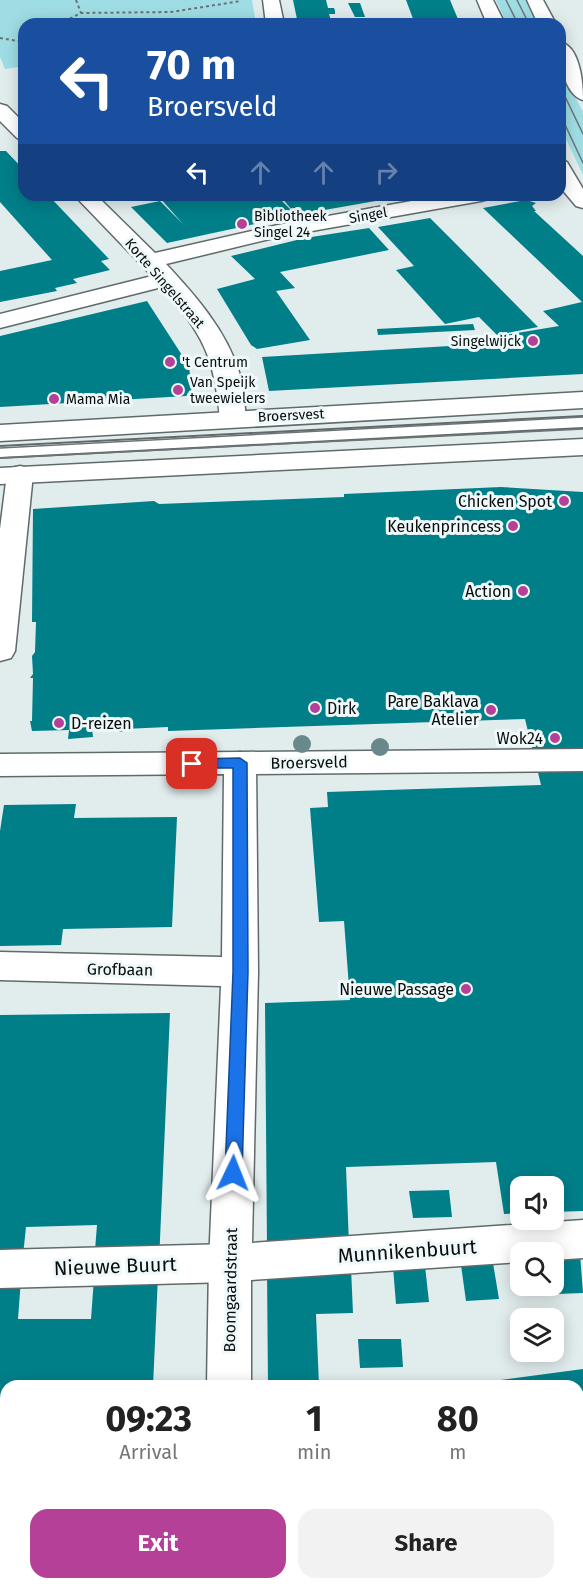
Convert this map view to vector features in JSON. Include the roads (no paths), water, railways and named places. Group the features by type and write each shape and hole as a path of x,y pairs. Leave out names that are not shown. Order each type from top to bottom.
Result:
{"street":[{"path":"271,0 274,18"},
{"path":"485,0 493,18"},
{"path":"535,0 544,18"},
{"path":"566,59 583,94"},
{"path":"0,110 18,137"},
{"name":"Korte Singelstraat","path":"90,201 165,279 199,320 215,344 227,372 233,417"},
{"name":"Singel","path":"149,261 278,231 447,201"},
{"path":"0,321 165,279"},
{"name":"Broersvest","path":"0,433 233,417 583,400"},
{"path":"0,651 10,475 583,447"},
{"name":"Broersveld","path":"0,765 583,760"},
{"name":"Boomgaardstraat","path":"229,1380 230,1263 240,972 240,763"},
{"name":"Grofbaan","path":"0,966 240,972"},
{"name":"Munnikenbuurt","path":"230,1263 583,1239"},
{"name":"Nieuwe Buurt","path":"0,1269 230,1263"}],"lane":[{"name":"Broersvest","path":"0,452 583,423"}],"tram line":[{"path":"506,0 515,18"},
{"path":"517,0 526,18"},
{"path":"566,99 583,134"},
{"path":"566,127 583,163"},
{"path":"0,448 583,417"},
{"path":"0,458 583,429"}],"place":[{"name":"Bibliotheek Singel 24","path":"242,224"},
{"name":"Singelwijck","path":"533,341"},
{"name":"'t Centrum","path":"170,362"},
{"name":"Van Speijk tweewielers","path":"178,390"},
{"name":"Mama Mia","path":"54,399"},
{"name":"Chicken Spot","path":"564,501"},
{"name":"Keukenprincess","path":"513,526"},
{"name":"Action","path":"523,591"},
{"name":"Dirk","path":"315,708"},
{"name":"Pare Baklava Atelier","path":"491,710"},
{"name":"D-reizen","path":"59,723"},
{"name":"Wok24","path":"555,738"},
{"name":"Nieuwe Passage","path":"466,989"}]}
